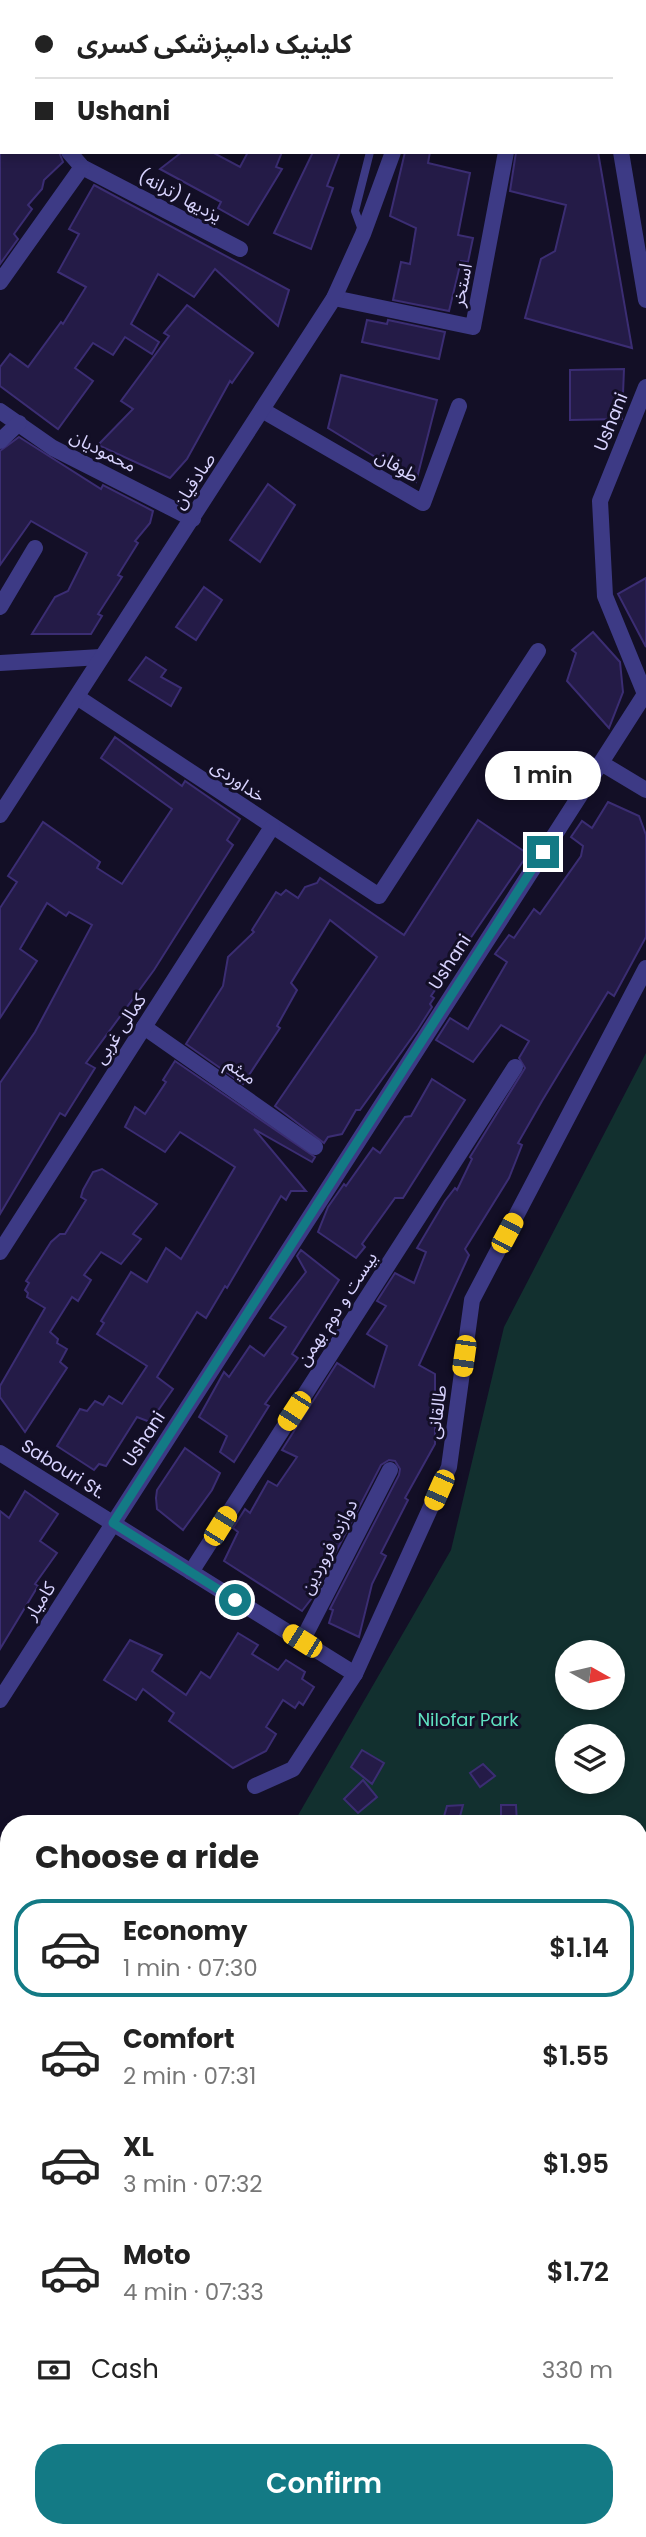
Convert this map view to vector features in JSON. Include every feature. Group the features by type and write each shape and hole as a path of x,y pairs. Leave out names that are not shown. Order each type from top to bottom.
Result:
{"street":[{"name":"یزدیها (ترانه)","path":"71,154 82,167 240,249"},
{"name":"صادقیان","path":"0,815 334,298 363,234 392,154"},
{"name":"استخر","path":"334,298 473,327 506,154"},
{"path":"621,154 646,300"},
{"path":"0,282 82,167"},
{"name":"Ushani","path":"113,1523 645,694 605,596 600,501 646,387"},
{"name":"طوفان","path":"262,410 423,503 459,406"},
{"name":"محمودیان","path":"0,411 53,448 193,519"},
{"path":"0,441 19,424"},
{"path":"0,607 35,548"},
{"name":"خداوردی","path":"77,697 379,895 538,651"},
{"path":"0,663 101,657"},
{"path":"601,763 646,790"},
{"name":"کمالی غربی","path":"0,1252 272,827"},
{"name":"طالقانی","path":"255,1786 293,1769 355,1674 449,1466 472,1300 646,968"},
{"name":"میثم","path":"144,1027 315,1147"},
{"name":"بیست و دوم بهمن","path":"191,1572 515,1067"},
{"name":"Sabouri St.","path":"0,1453 355,1674"},
{"name":"دوازده فروردین","path":"302,1641 390,1470"},
{"name":"کامیار","path":"0,1700 113,1523"}],"lane":[{"path":"363,234 355,211 369,154"}],"green space":[{"name":"Nilofar Park","path":"646,1053 646,1815 298,1815 451,1550 504,1327"}],"building":[{"path":"0,154 60,154 63,162 44,180 42,189 28,205 32,209 14,234 18,239 0,264"},
{"path":"179,154 216,154 240,167 247,154 281,154 276,167 282,169 248,225 218,208 221,202 160,169"},
{"path":"312,154 339,154 327,186 333,188 311,249 274,233"},
{"path":"405,154 430,154 428,163 470,173 458,235 473,238 468,262 461,261 449,311 393,300 401,262 410,264 416,228 390,216"},
{"path":"516,154 598,154 632,348 525,318 541,259 555,251 566,205 510,191"},
{"path":"94,185 289,290 278,326 215,269 194,297 158,274 131,324 159,342 152,354 125,337 113,355 93,343 75,368 93,381 58,429 0,386 0,367 10,354 28,367 61,322 63,324 86,287 58,272 79,234 69,229"},
{"path":"187,305 253,353 232,383 230,381 187,459 170,478 98,445 133,409 121,401 169,336 164,333"},
{"path":"367,320 387,324 388,320 445,332 439,359 362,342"},
{"path":"624,369 622,419 570,420 570,370"},
{"path":"341,375 437,400 416,482 328,428"},
{"path":"19,437 101,489 103,485 153,511 150,523 135,541 138,543 118,575 122,577 98,614 102,616 91,634 32,634 55,597 68,591 87,553 31,521 0,565 0,451"},
{"path":"268,484 295,505 260,562 230,540"},
{"path":"646,578 646,647 618,594"},
{"path":"204,587 222,600 196,640 176,627"},
{"path":"593,632 620,662 623,692 609,728 567,681 576,653 572,650"},
{"path":"146,657 166,670 161,677 181,688 171,706 129,680"},
{"path":"115,737 182,786 185,781 240,819 227,840 233,845 154,970 86,1063 95,1068 65,1116 60,1113 0,1214 0,1083 35,1032 92,925 69,912 66,916 47,903 20,949 37,961 0,1018 0,908 17,882 8,876 43,822 100,862 97,868 122,884 172,809 101,758"},
{"path":"608,802 639,816 646,835 646,937 614,996 608,992 542,1101 518,1143 522,1145 509,1178 465,1249 469,1255 419,1365 435,1374 435,1444 405,1498 408,1500 381,1553 386,1556 372,1584 359,1637 329,1623 333,1610 330,1609 399,1475 400,1469 395,1461 389,1460 381,1465 312,1598 302,1611 224,1561 238,1532 233,1528 245,1509 250,1513 268,1481 277,1486 297,1457 282,1450 337,1363 374,1387 387,1346 367,1334 386,1306 377,1301 395,1273 414,1283 426,1252 417,1248 445,1201 455,1188 457,1190 472,1159 470,1157 525,1068 519,1058 529,1041 501,1025 473,1062 436,1040 450,1018 468,1029 507,962 495,954 509,935 514,938 534,909 540,914 581,856 583,846 571,837 582,821 592,828"},
{"path":"478,820 528,854 431,996 434,998 430,1004 432,1007 418,1029 360,1110 356,1110 342,1134 328,1137 324,1143 275,1106 377,957 330,920 291,983 297,990 277,1026 280,1028 243,1084 186,1044 223,986 228,957 254,932 252,930 276,892 281,895 286,890 298,898 305,887 317,883 320,878 404,935"},
{"path":"175,1061 315,1157 312,1162 254,1129 306,1191 291,1191 286,1200 281,1196 227,1288 225,1286 206,1318 197,1312 157,1377 173,1389 150,1422 137,1417 106,1466 99,1464 94,1470 57,1446 80,1409 87,1411 95,1401 103,1405 109,1396 122,1404 147,1366 97,1334 104,1323 101,1321 131,1272 147,1282 166,1248 181,1259 235,1167 180,1132 165,1152 125,1127 135,1107 145,1114 166,1082 163,1080"},
{"path":"432,1079 465,1100 403,1198 395,1198 362,1244 365,1247 356,1258 318,1232 328,1207 373,1148 380,1153 405,1117 411,1116"},
{"path":"102,1169 157,1204 133,1234 141,1239 121,1264 101,1252 84,1275 91,1280 78,1301 72,1297 50,1332 58,1339 57,1343 67,1349 60,1362 67,1368 25,1432 0,1397 0,1386 45,1308 27,1297 25,1290 29,1283 26,1281 51,1242 60,1234 65,1234 86,1200 81,1197 93,1172"},
{"path":"301,1250 339,1280 292,1354 298,1358 265,1404 269,1406 234,1462 220,1452 227,1436 199,1417 224,1372 229,1377 250,1346 264,1356 286,1327 270,1318 306,1272 297,1256"},
{"path":"185,1448 220,1473 212,1490 183,1530 157,1509 156,1498 157,1490"},
{"path":"25,1491 58,1514 40,1541 57,1553 35,1584 38,1586 0,1649 0,1511 9,1518"},
{"path":"238,1633 258,1645 252,1654 278,1670 286,1660 305,1672 302,1679 314,1687 303,1705 299,1702 295,1708 283,1700 266,1727 276,1734 266,1751 233,1768 169,1721 174,1713 143,1689 136,1700 104,1680 130,1640 162,1655 152,1671 186,1695 201,1672 210,1678"},
{"path":"362,1750 384,1763 372,1784 351,1767"},
{"path":"483,1764 495,1776 480,1787 470,1773"},
{"path":"363,1780 377,1797 358,1813 344,1799"},
{"path":"463,1805 460,1815 444,1815 447,1806"},
{"path":"501,1805 516,1805 517,1815 501,1815"}],"route":[{"path":"235,1600 113,1523 543,852"}]}
